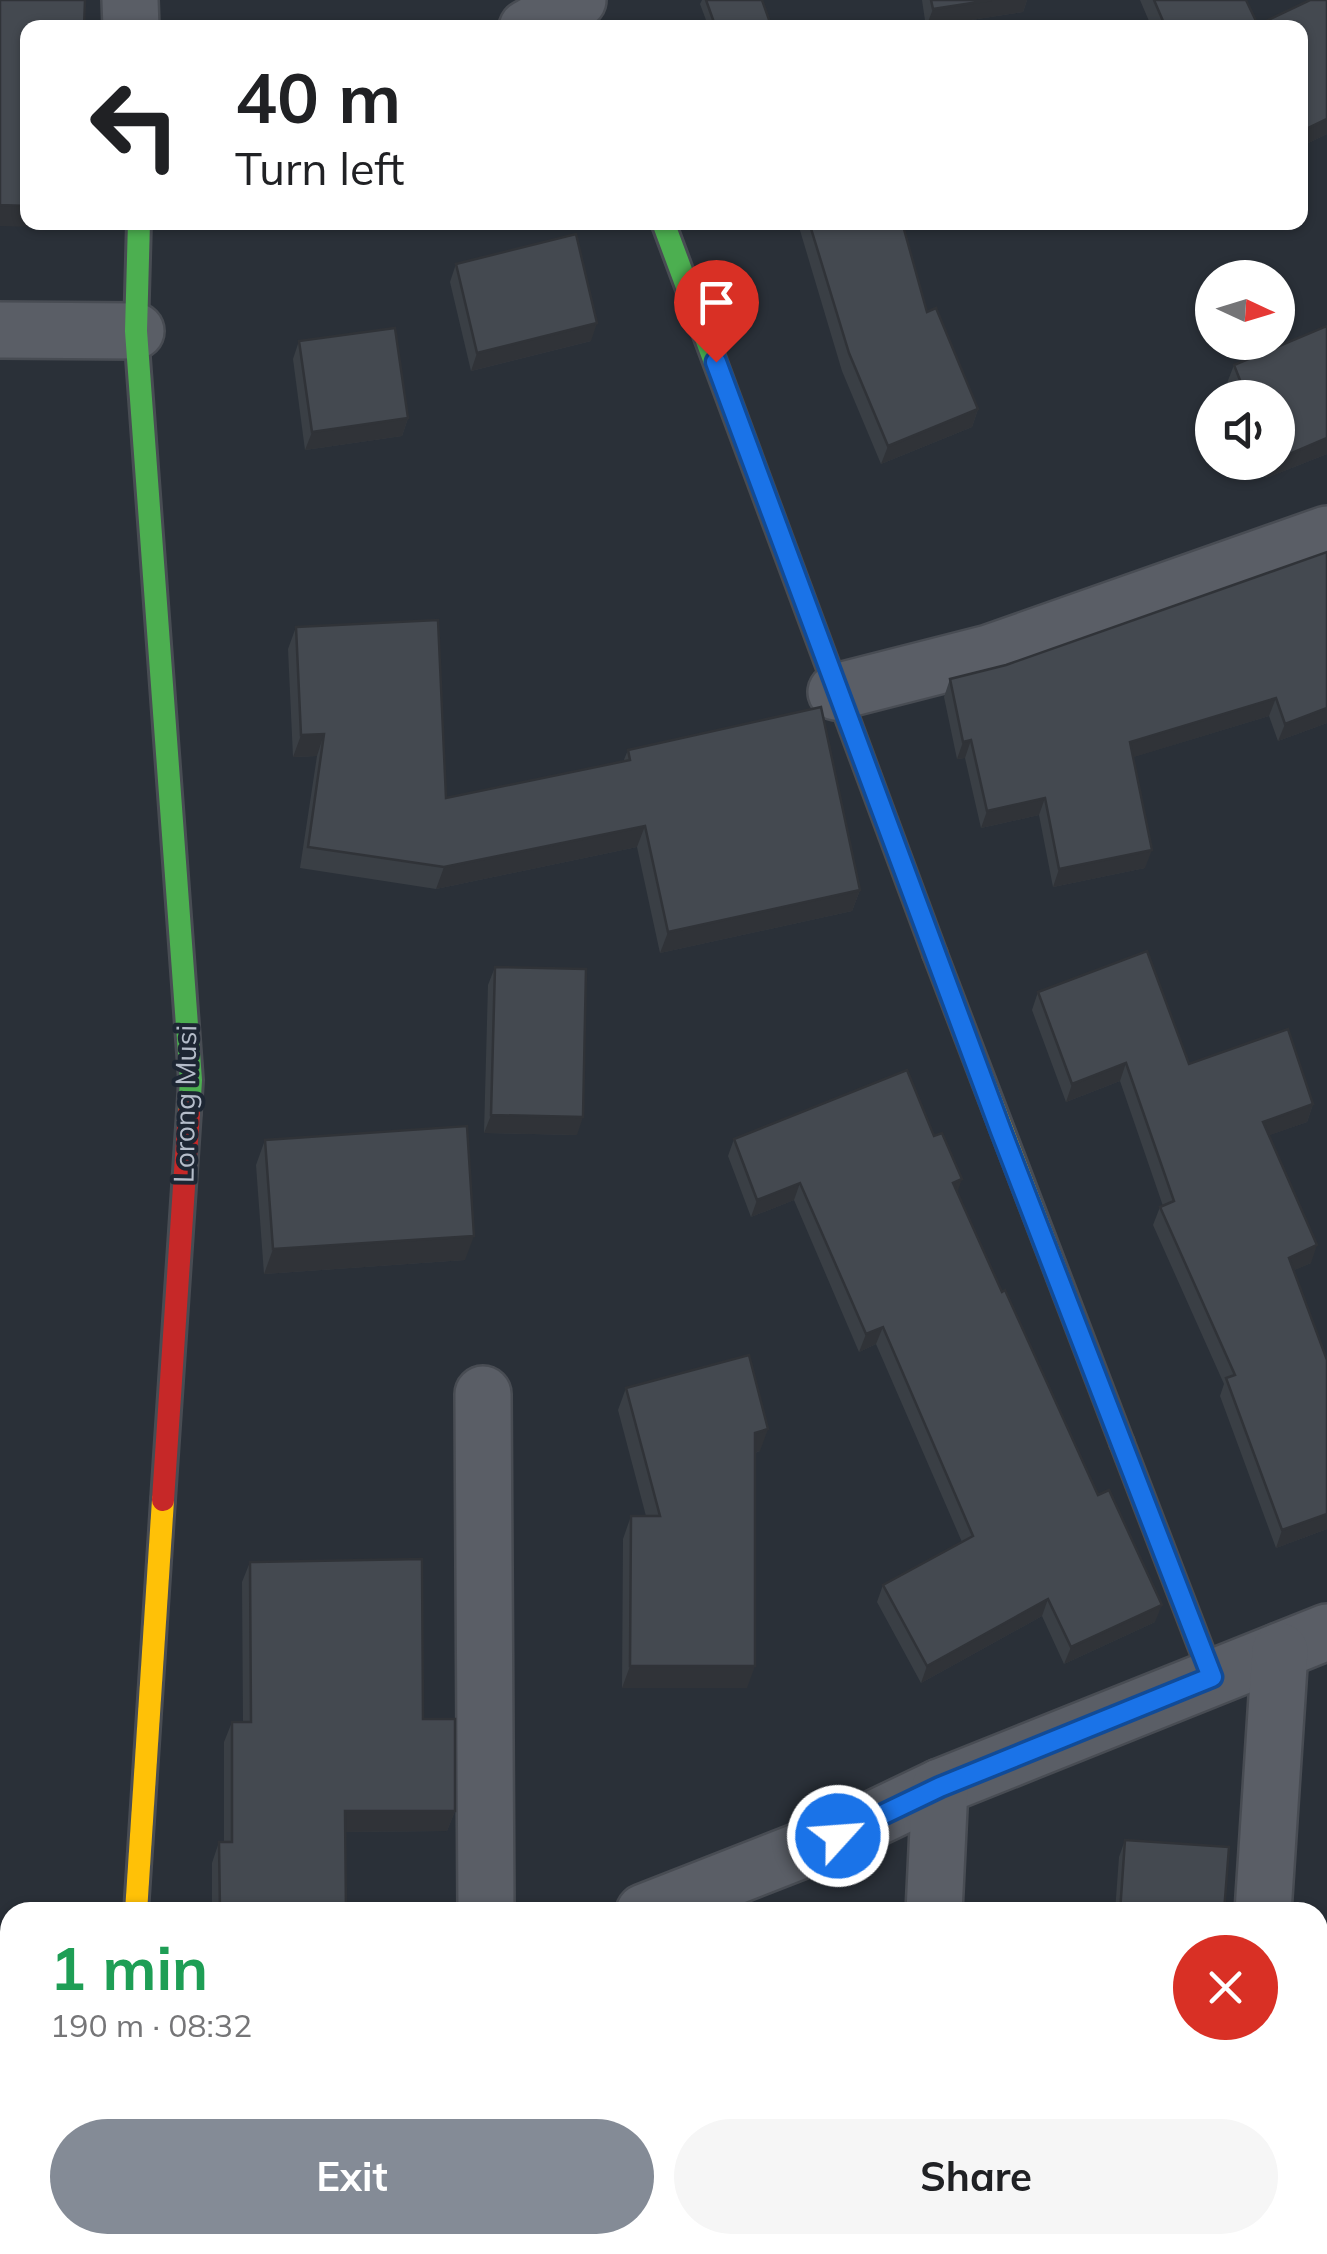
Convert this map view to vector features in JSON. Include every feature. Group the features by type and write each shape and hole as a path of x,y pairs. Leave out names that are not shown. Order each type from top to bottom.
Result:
{"street":[{"path":"541,20 578,0"},
{"name":"Lorong Musi","path":"137,1902 191,1080 136,331 147,230"},
{"path":"667,230 1001,1131 1212,1677"},
{"path":"0,330 136,331"},
{"path":"836,692 989,653 1327,534"},
{"path":"483,1394 486,1902"},
{"path":"670,1902 838,1836 940,1787 1304,1641 1265,1902"},
{"path":"934,1902 940,1787"}],"building":[{"path":"0,0 85,0 84,20 20,20 20,206 0,205"},
{"path":"706,0 762,0 769,20 713,20"},
{"path":"931,0 991,0 933,9"},
{"path":"1154,0 1246,0 1256,20 1163,20"},
{"path":"1310,0 1327,0 1327,119 1308,128 1308,20 1268,20"},
{"path":"811,230 904,230 927,312 936,308 978,409 888,446 849,353"},
{"path":"576,234 597,323 477,353 456,264"},
{"path":"1327,326 1327,438 1295,452 1295,380 1240,380 1234,365 1246,360 1295,360 1295,339"},
{"path":"395,328 408,418 312,432 299,341"},
{"path":"1327,552 1327,708 1285,724 1276,698 1130,742 1152,850 1059,869 1045,798 987,811 971,740 963,742 950,679 1006,665"},
{"path":"438,620 446,798 630,760 628,750 821,707 860,890 668,932 645,826 444,867 308,847 324,734 301,735 296,627"},
{"path":"1147,951 1189,1064 1288,1029 1313,1104 1263,1122 1317,1245 1289,1258 1327,1360 1327,1514 1282,1530 1226,1378 1235,1375 1160,1207 1174,1201 1126,1063 1072,1084 1038,992"},
{"path":"495,967 586,969 583,1117 491,1115"},
{"path":"907,1070 934,1136 942,1133 962,1179 953,1183 1098,1495 1109,1490 1162,1605 1071,1647 1048,1599 927,1666 883,1585 973,1536 883,1327 866,1334 800,1183 757,1200 734,1139"},
{"path":"467,1126 474,1236 273,1249 265,1140"},
{"path":"749,1355 768,1429 755,1433 755,1666 630,1666 631,1516 660,1516 626,1388"},
{"path":"422,1559 423,1719 455,1719 455,1811 345,1811 346,1902 220,1902 219,1842 232,1842 232,1722 251,1722 250,1562"},
{"path":"1125,1840 1229,1847 1225,1902 1121,1902"}],"traffic: fast":[{"path":"139,230 136,331 191,1080 189,1112"},
{"path":"666,230 935,954"},
{"path":"1122,1443 1212,1677"}],"traffic: slow":[{"path":"935,954 1122,1443"},
{"path":"137,1902 163,1500"}],"traffic: jam":[{"path":"163,1500 189,1112"}],"route":[{"path":"716,362 1001,1131 1212,1677 940,1787 838,1836"}]}
